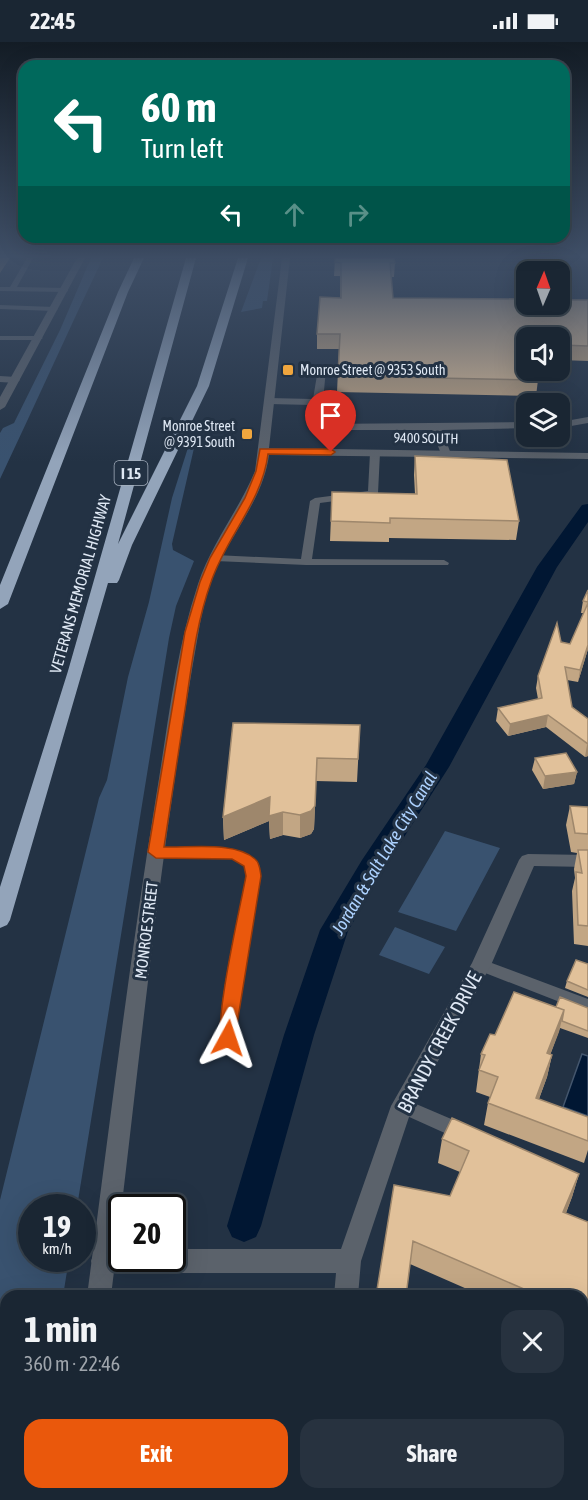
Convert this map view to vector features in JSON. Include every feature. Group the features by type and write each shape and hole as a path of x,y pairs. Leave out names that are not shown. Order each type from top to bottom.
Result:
{"highway":[{"path":"0,604 110,326"},
{"name":"VETERANS MEMORIAL HIGHWAY","path":"0,920 76,670 172,326"},
{"path":"76,670 125,545 203,386 222,326"}],"street":[{"path":"0,407 45,326"},
{"name":"MONROE STREET","path":"100,1290 156,852 191,632 197,606 215,558 250,498 261,471 278,326"},
{"name":"9400 SOUTH","path":"264,451 588,456"},
{"name":"BRANDY CREEK DRIVE","path":"346,1290 349,1261 402,1106 481,964 528,860 588,861"},
{"path":"103,1261 349,1261"}],"lane":[{"path":"0,338 39,338"},
{"path":"322,369 316,424 322,427 516,425"},
{"path":"0,379 16,380"},
{"path":"269,401 318,402"},
{"path":"570,423 588,420"},
{"path":"436,427 446,454"},
{"path":"306,562 315,501 373,493 375,453"},
{"path":"215,558 306,562 444,563"},
{"path":"156,852 235,854 251,863 254,876 231,1006 228,1038"},
{"path":"481,964 588,1006"},
{"path":"402,1106 477,1138"}],"shaded area":[{"path":"62,326 71,326 0,479 0,433 3,428 14,423"},
{"path":"192,435 197,435 172,544 173,550 194,561 176,606 169,638 79,1194 18,1194 18,1272 67,1272 64,1290 0,1290 0,1200 99,798 107,780 128,677 149,602 172,498"},
{"path":"445,831 500,848 456,931 398,912"},
{"path":"395,927 445,947 429,974 379,955"},
{"path":"582,1054 588,1056 588,1116 563,1107"}],"building":[{"path":"318,326 588,326 588,346 570,345 570,327 516,327 516,380 338,376 340,334 317,334"},
{"path":"415,456 507,460 519,521 390,518 390,523 331,521 332,492 417,494"},
{"path":"588,590 588,602 583,601"},
{"path":"588,603 588,645 580,670 565,667 572,707 588,719 588,744 548,715 510,724 498,708 542,698 538,676 557,623 561,642 570,644"},
{"path":"233,723 360,725 358,759 317,758 315,806 311,811 300,815 283,812 269,816 270,797 223,817"},
{"path":"566,753 577,772 545,776 535,758"},
{"path":"570,806 588,807 588,834 575,833"},
{"path":"578,850 588,850 588,926 578,925 576,872 582,873"},
{"path":"576,960 588,964 588,990 567,981"},
{"path":"514,992 564,1010 547,1053 552,1055 536,1098 588,1117 588,1141 488,1103 498,1077 479,1070 485,1055 481,1054 490,1034 495,1035"},
{"path":"560,997 588,1008 588,1031 562,1021 564,1010 556,1007"},
{"path":"452,1118 579,1174 563,1212 588,1222 588,1290 526,1290 413,1241 407,1290 377,1290 394,1185 450,1196 469,1151 442,1139"}],"waterway":[{"name":"Jordan & Salt Lake City Canal","path":"244,1226 299,1035 334,930 371,867 437,767 547,567 588,509"}],"place":[{"name":"Monroe Street @ 9353 South","path":"288,370"},
{"name":"Monroe Street @ 9391 South","path":"247,434"}],"route":[{"path":"228,1038 231,1006 254,876 251,863 235,854 156,852 191,632 205,582 215,558 250,498 261,471 264,451 331,452"}]}
